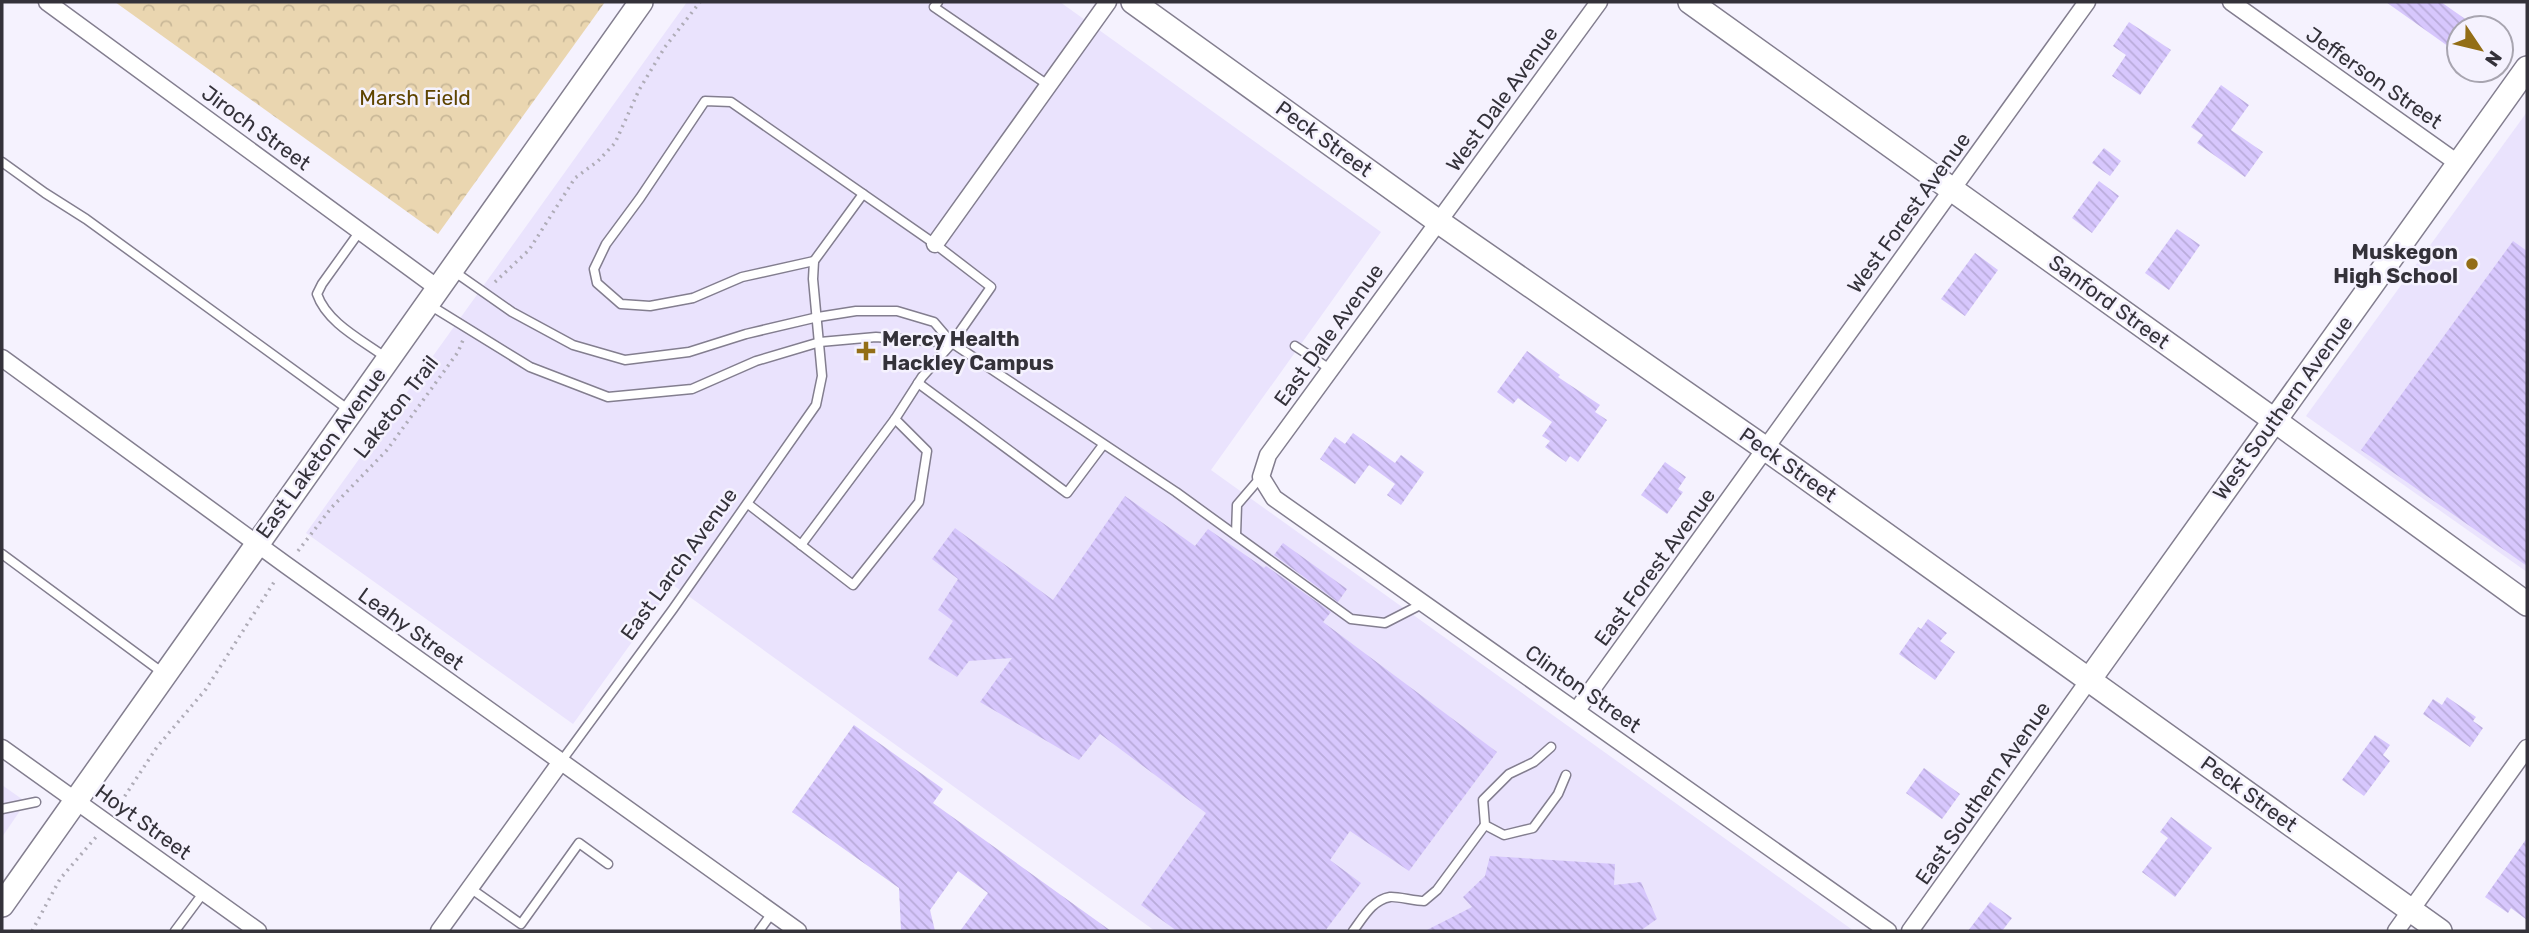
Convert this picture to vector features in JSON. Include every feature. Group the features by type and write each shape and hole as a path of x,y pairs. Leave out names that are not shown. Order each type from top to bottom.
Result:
{"street":[{"name":"Jiroch Street","path":"47,2 440,288"},
{"name":"East Laketon Avenue","path":"2,905 641,2"},
{"path":"935,244 1108,2"},
{"name":"Peck Street","path":"1133,2 1438,222 1766,449 2440,931"},
{"name":"West Dale Avenue","path":"1438,222 1599,2"},
{"name":"Sanford Street","path":"1690,2 2527,604"},
{"name":"West Forest Avenue","path":"1766,449 2087,2"},
{"name":"Jefferson Street","path":"2231,2 2459,164"},
{"name":"West Southern Avenue","path":"2089,680 2527,68"},
{"name":"East Dale Avenue","path":"1261,477 1268,455 1438,222"},
{"name":"Leahy Street","path":"2,358 560,763 798,931"},
{"name":"East Forest Avenue","path":"1577,710 1766,449"},
{"name":"Clinton Street","path":"1261,477 1274,498 1888,931"},
{"name":"East Southern Avenue","path":"1910,931 2089,680"},
{"name":"Hoyt Street","path":"2,748 258,931"},
{"path":"2396,931 2527,748"},
{"name":"East Larch Avenue","path":"439,931 560,763"}],"lane":[{"path":"938,2 934,7 1048,85"},
{"path":"801,545 991,287 935,244 731,102 705,102 606,244 594,269 597,283 621,304 649,306 693,298 742,277 814,261 863,194"},
{"path":"2,162 86,219 351,412"},
{"path":"360,230 317,294 321,306 331,317 388,360"},
{"name":"East Larch Avenue","path":"560,763 748,504 816,405 822,376 813,279 814,261"},
{"path":"440,288 484,292 512,312 573,345 625,360 689,352 746,334 818,317 856,312 897,311 934,322 952,343 1176,492 1351,620 1385,623 1424,603"},
{"path":"440,288 467,328 530,367 608,397 692,389 756,361 820,342 876,337 952,343"},
{"path":"1295,346 1331,369"},
{"path":"918,383 1067,494 1103,445"},
{"path":"748,504 853,585 919,502 927,451 895,419"},
{"path":"1236,535 1237,505 1261,477"},
{"path":"2,554 165,674"},
{"path":"1353,931 1375,903 1392,897 1424,901 1437,890 1485,825 1483,800 1509,774 1534,762 1551,747"},
{"path":"1485,825 1504,835 1533,828 1558,794 1566,775"},
{"path":"2,809 36,802"},
{"path":"470,888 520,924 579,843 608,864"},
{"path":"175,931 204,892"},
{"path":"759,931 772,913"}],"path":[{"path":"484,292 529,250 575,178 598,161 615,143 639,90 665,47 700,2"},
{"name":"Laketon Trail","path":"32,931 60,879 108,823 157,747 206,689 266,592 332,507 387,450 458,352 467,328"}],"shaded area":[{"name":"Mercy Health Hackley Campus","path":"687,2 1060,2 1381,232 1211,470 1854,931 1155,931 673,585 573,724 306,533"},
{"name":"Muskegon High School","path":"2527,112 2527,572 2306,416"},
{"path":"2,785 26,802 2,837"}],"green space":[{"name":"Marsh Field","path":"115,2 605,2 438,234"}],"building":[{"path":"2386,2 2441,2 2458,14 2445,14 2445,44"},
{"path":"2129,22 2171,50 2140,95 2112,76 2126,55 2113,46"},
{"path":"2221,85 2249,105 2231,130 2263,152 2245,177 2197,143 2203,135 2191,127"},
{"path":"2104,148 2121,161 2110,176 2092,163"},
{"path":"2099,181 2119,196 2092,233 2072,218"},
{"path":"2177,229 2200,245 2169,290 2145,273"},
{"path":"2513,241 2527,251 2527,566 2361,450"},
{"path":"1975,253 1998,270 1965,316 1941,299"},
{"path":"1527,351 1560,375 1558,377 1600,405 1595,412 1607,420 1578,462 1570,456 1566,462 1545,447 1550,441 1542,436 1552,422 1518,398 1513,404 1497,392"},
{"path":"1353,433 1395,463 1401,455 1424,472 1401,505 1387,495 1395,484 1369,465 1355,484 1320,459 1335,437 1345,444"},
{"path":"1665,462 1686,477 1678,489 1683,492 1667,514 1641,495"},
{"path":"1125,496 1195,546 1208,529 1264,568 1266,566 1331,612 1323,622 1497,752 1409,871 1350,831 1330,860 1361,883 1325,931 1177,931 1141,905 1206,813 1100,734 1079,760 980,702 1012,658 969,661 957,677 928,659 953,621 938,610 958,579 932,559 955,528 1053,600"},
{"path":"1283,543 1347,589 1338,602 1274,555"},
{"path":"1928,619 1947,633 1940,641 1955,652 1935,680 1899,654 1918,627 1921,629"},
{"path":"2447,697 2476,717 2473,721 2483,728 2470,747 2423,714 2433,699 2442,705"},
{"path":"854,725 943,789 933,803 1111,931 960,931 988,893 958,871 930,910 935,931 901,931 899,888 792,812"},
{"path":"2375,735 2390,745 2383,755 2390,761 2364,796 2342,780"},
{"path":"1924,768 1960,794 1942,819 1906,793"},
{"path":"2171,817 2212,848 2175,897 2142,872 2168,838 2160,832"},
{"path":"2527,838 2527,920 2511,908 2508,913 2485,897"},
{"path":"1490,856 1615,864 1614,885 1641,882 1657,919 1640,931 1425,931 1472,907 1463,897 1485,876"},
{"path":"1990,902 2012,918 2002,931 1968,931"}],"place":[{"name":"Muskegon High School","path":"2472,264"},
{"name":"Mercy Health Hackley Campus","path":"866,351"}]}
